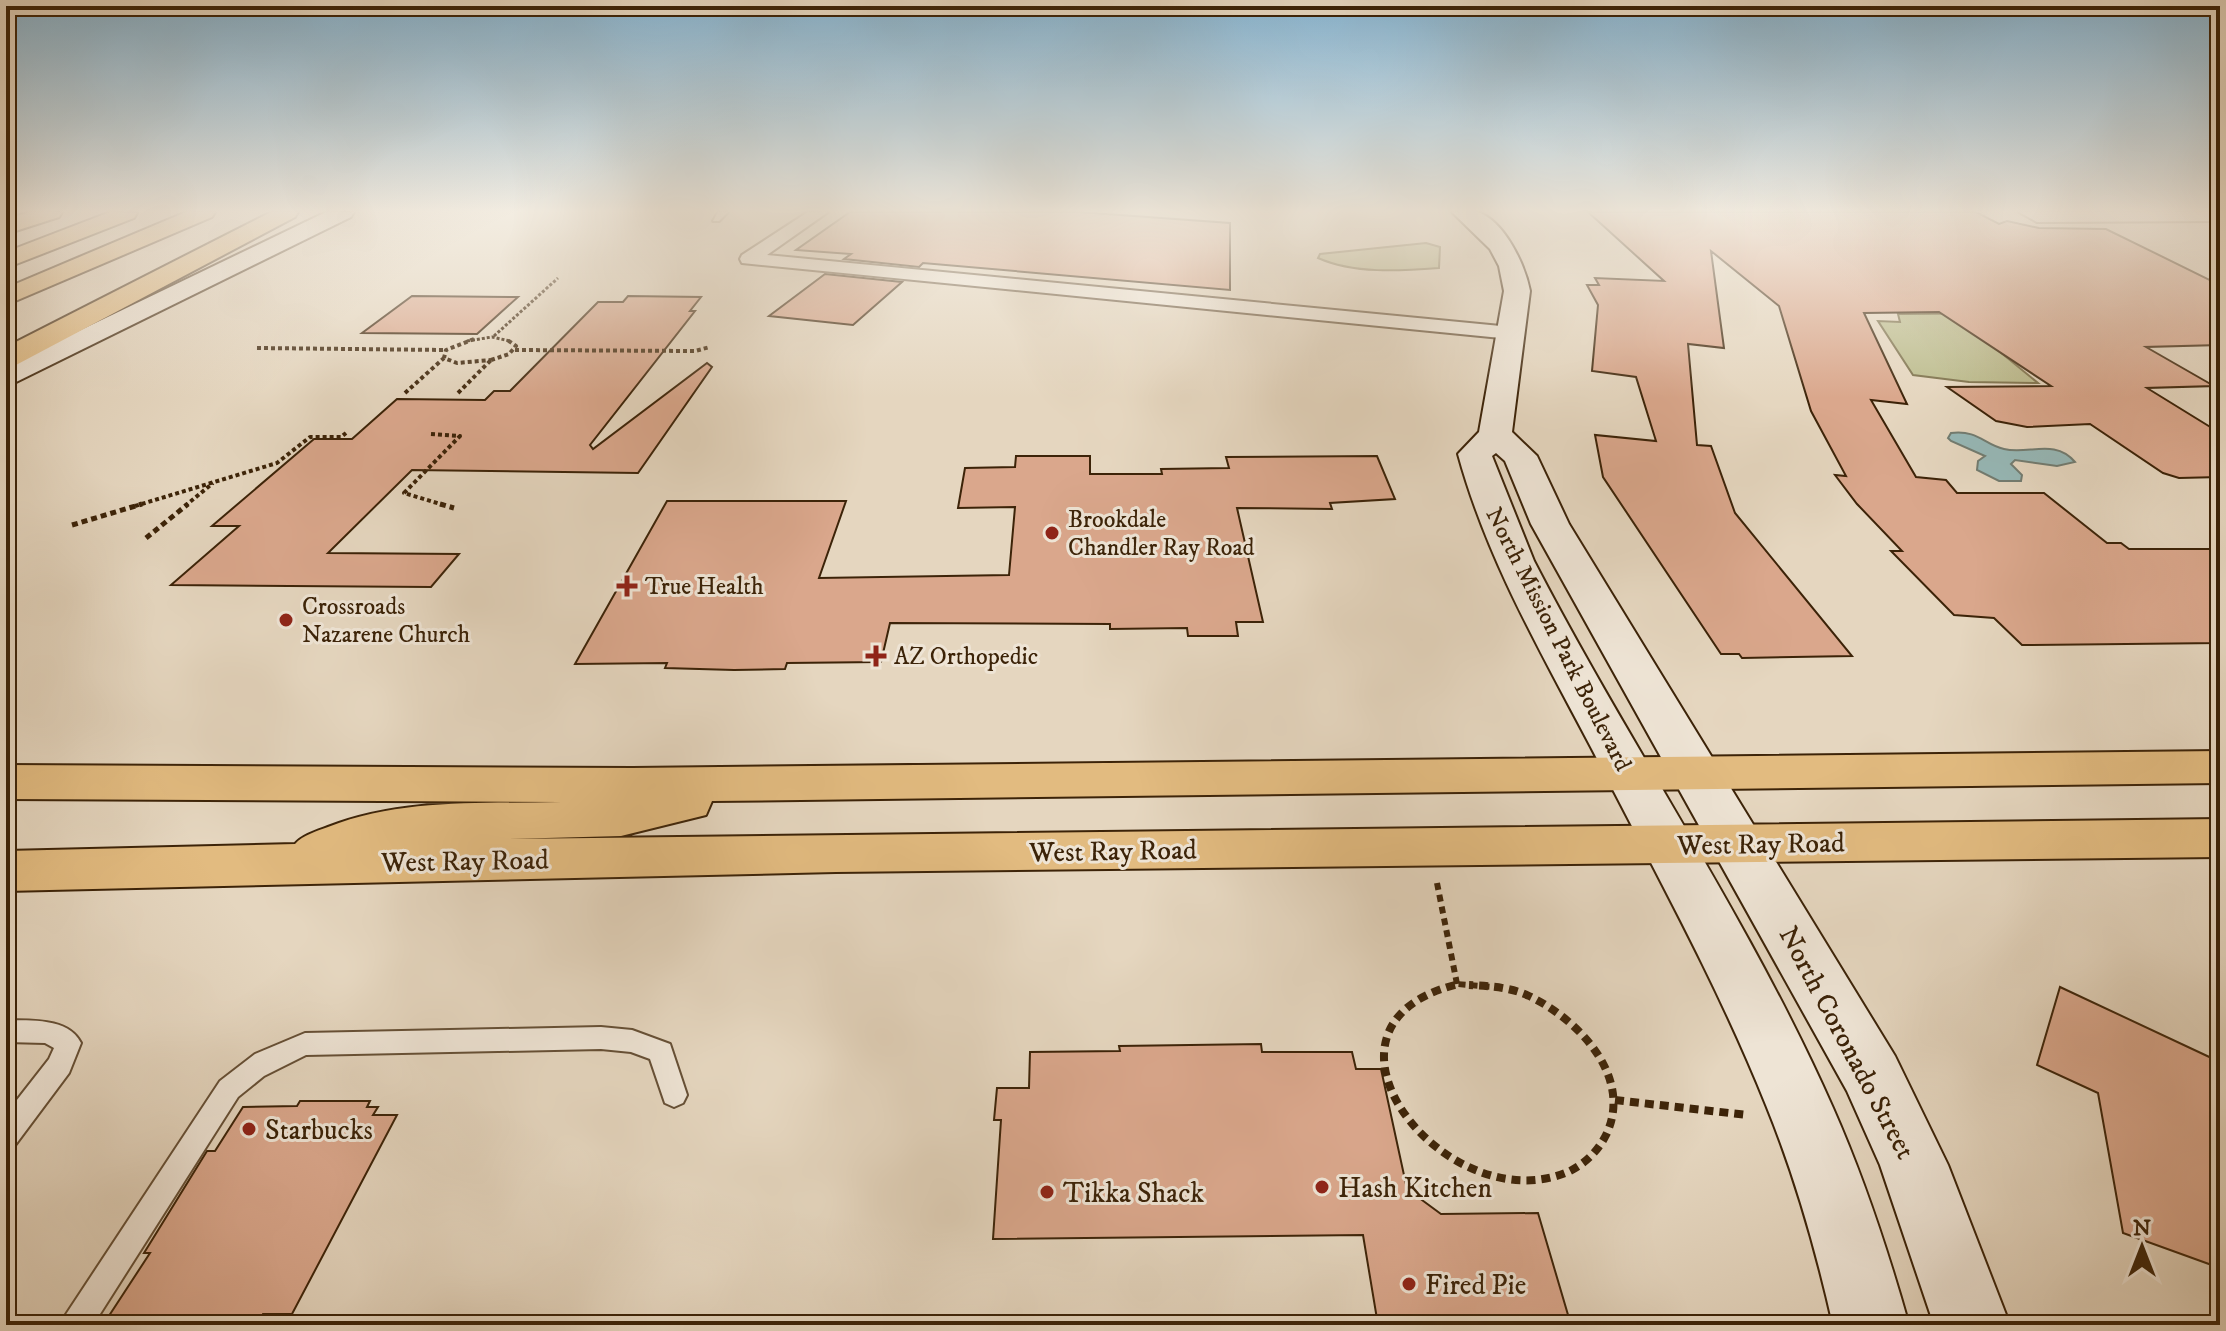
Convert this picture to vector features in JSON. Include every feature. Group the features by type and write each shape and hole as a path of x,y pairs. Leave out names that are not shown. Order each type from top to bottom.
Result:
{"main road":[{"path":"6,297 59,274"},
{"path":"6,359 168,274"},
{"path":"6,782 456,785 2220,767"},
{"path":"299,862 345,839 378,828 454,820 621,818 780,782"},
{"name":"West Ray Road","path":"6,871 299,862 2220,838"}],"street":[{"path":"6,378 217,274"},
{"path":"905,274 1511,333"},
{"name":"North Mission Park Boulevard","path":"1514,274 1517,291 1495,435 1475,454 1496,521 1667,844"},
{"name":"North Mission Park Boulevard","path":"1495,435 1520,456 1550,524 1696,773"},
{"name":"North Coronado Street","path":"1696,773 1872,1076 1914,1165 1972,1325"},
{"path":"1667,844 1789,1080 1828,1184 1871,1325"}],"lane":[{"path":"6,1031 48,1032 68,1043 60,1065 6,1135"},
{"path":"75,1325 229,1089 250,1068 276,1054 305,1044 632,1041 661,1052 674,1095"}],"path":[{"path":"493,337 558,278"},
{"path":"257,348 446,350 471,340 493,337 515,342 514,350"},
{"path":"444,358 457,363 491,360 514,350 695,351 710,347"},
{"path":"405,393 444,358 446,350"},
{"path":"458,393 491,360"},
{"path":"72,525 277,463 310,437 341,437 346,433"},
{"path":"431,434 460,436 404,493 454,508"},
{"path":"146,538 215,482"},
{"path":"1429,846 1457,984"},
{"path":"1457,984 1492,986 1526,995 1559,1014 1587,1038 1606,1068 1615,1100 1610,1131 1592,1157 1563,1174 1525,1180 1484,1173 1444,1154 1412,1128 1392,1096 1382,1064 1386,1034 1401,1009 1426,992 1457,984"},
{"path":"1615,1100 1804,1122"}],"green space":[{"path":"2036,313 2000,352 2038,383 1969,382 1913,375 1878,321 1900,322 1898,314"}],"water":[{"path":"1951,433 1975,435 2004,449 2059,451 2075,462 2057,466 2015,460 2011,464 2022,475 2021,481 1999,481 1977,470 1978,461 1985,456 1951,441 1948,438"}],"building":[{"path":"825,274 902,282 853,325 769,316"},
{"path":"1049,274 1230,274 1230,290"},
{"path":"1656,274 1714,274 1724,348 1688,344 1697,445 1711,446 1735,513 1852,656 1742,658 1739,654 1721,654 1603,477 1595,435 1656,441 1636,377 1592,371 1598,305 1587,285 1599,285 1595,278 1664,281"},
{"path":"1740,274 2198,274 2220,285 2220,345 2146,347 2214,386 2147,388 2220,433 2220,477 2179,478 2163,473 2090,424 2027,427 1996,421 1947,387 2051,386 1939,312 1864,313 1907,404 1871,400 1916,477 1946,480 1957,493 2044,493 2107,543 2121,543 2129,549 2220,549 2220,643 2022,645 1994,618 1954,615 1891,551 1902,551 1857,504 1835,475 1846,476 1811,411 1779,306"},
{"path":"412,296 518,297 477,334 362,333"},
{"path":"628,296 701,297 690,311 695,311 590,445 593,449 707,363 712,367 638,473 412,470 328,553 459,554 431,587 171,585 239,526 212,526 314,439 352,439 397,399 485,400 494,391 510,391 598,302 623,302"},
{"path":"1016,456 1090,456 1090,474 1162,474 1161,469 1229,468 1226,457 1377,456 1395,499 1330,503 1332,509 1237,508 1263,622 1236,622 1238,636 1188,636 1187,628 1110,629 1110,624 890,623 881,662 787,663 785,669 734,670 665,668 667,663 575,664 667,501 846,501 819,578 1009,575 1015,507 958,508 965,468 1015,467"},
{"path":"2060,987 2220,1062 2220,1268 2123,1233 2098,1093 2037,1065"},
{"path":"1261,1044 1262,1052 1352,1052 1356,1069 1381,1069 1407,1189 1441,1214 1538,1213 1571,1325 1378,1325 1363,1235 993,1239 1001,1120 994,1120 997,1088 1029,1088 1030,1052 1120,1051 1119,1046"},
{"path":"300,1101 370,1101 367,1107 378,1107 373,1115 397,1115 292,1314 263,1314 257,1325 103,1325 150,1253 144,1253 207,1151 215,1151 243,1107 297,1106"}],"place":[{"name":"Brookdale Chandler Ray Road","path":"1052,533"},
{"name":"True Health","path":"627,586"},
{"name":"Crossroads Nazarene Church","path":"286,620"},
{"name":"AZ Orthopedic","path":"876,656"},
{"name":"Starbucks","path":"249,1129"},
{"name":"Hash Kitchen","path":"1322,1187"},
{"name":"Tikka Shack","path":"1047,1192"},
{"name":"Fired Pie","path":"1409,1284"}]}
